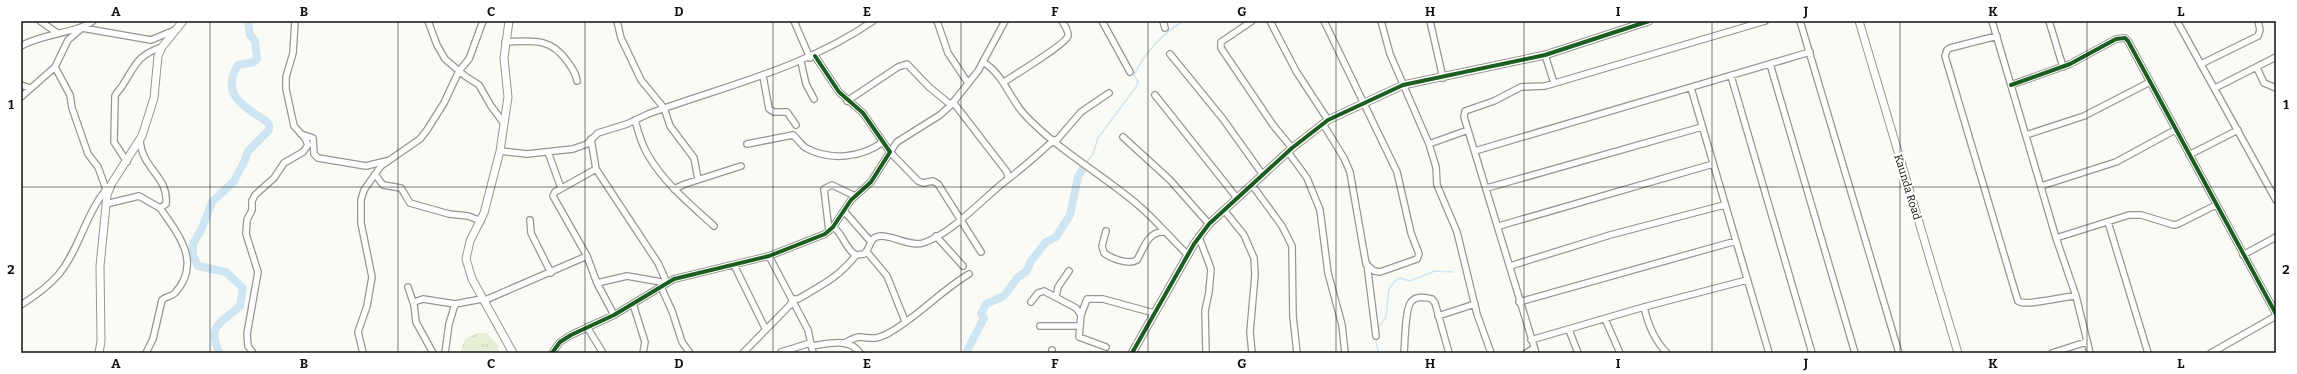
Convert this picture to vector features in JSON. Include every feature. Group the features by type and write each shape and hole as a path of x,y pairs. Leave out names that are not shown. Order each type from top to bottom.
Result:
{"street":[{"path":"40,21 56,32"},
{"path":"21,97 55,67 65,44 82,28 93,21"},
{"path":"21,305 42,291 60,273 88,218 106,189 127,162 140,140 154,98 158,56 162,47 183,21"},
{"path":"253,353 248,346 247,334 258,272 246,237 248,220 255,195 274,178 284,163 306,149 307,141 294,126 286,89 286,77 294,53 295,21"},
{"path":"428,21 441,53 451,66 480,85 490,106 503,122"},
{"path":"363,353 358,332 368,300 372,277 361,223 360,205 364,190 375,174 387,161 420,139 427,130 444,103 459,72 469,59 483,21"},
{"path":"509,21 504,58 508,97 503,122 500,151 495,177 481,221 470,241 466,259 469,273 513,353"},
{"path":"617,21 621,38 642,80 664,108 670,126 694,158 698,179"},
{"path":"794,21 812,57 848,101 863,113 890,152 918,181 923,183 936,182 962,219 981,252"},
{"path":"500,151 520,154 578,148 587,144 603,131 664,108 801,62 846,40 874,21"},
{"path":"937,21 948,53 968,83"},
{"path":"552,353 558,350 568,337 614,315 682,276 769,256 802,245 831,229 855,196 871,182 890,152 902,139 940,115 952,103 983,62 1005,21"},
{"path":"1004,82 1055,48 1066,38 1068,32 1062,21"},
{"path":"1102,21 1130,72"},
{"path":"1163,21 1166,28"},
{"path":"1252,21 1221,42 1221,48 1290,150 1307,178 1320,210 1328,273 1342,325 1345,353"},
{"path":"1270,21 1325,122 1350,172 1366,264 1376,336"},
{"path":"1324,21 1397,172 1411,233 1419,257 1410,263 1380,272 1374,271 1366,264"},
{"path":"1381,21 1386,41 1403,86 1429,144 1436,167 1437,185 1457,232 1475,304 1490,353"},
{"path":"1430,21 1443,78"},
{"path":"1132,353 1188,255 1209,224 1290,150 1325,122 1364,102 1403,86 1545,55 1649,21"},
{"path":"1526,353 1535,350 1519,302 1499,226 1464,114 1468,109 1494,101 1521,87 1540,87 1765,21"},
{"path":"1800,21 1899,353"},
{"name":"Kaunda Road","path":"1859,21 1958,353"},
{"path":"1992,21 2056,238 2076,296 2086,342 2090,353"},
{"path":"2049,21 2063,66"},
{"path":"2177,21 2276,200"},
{"path":"2201,64 2260,34 2258,21"},
{"path":"21,46 56,32 82,28 151,40 176,29"},
{"path":"1996,36 1950,48 1947,50 1945,56 2014,288 2018,300 2026,304 2061,296 2076,296"},
{"path":"2011,85 2063,66 2116,39 2125,38 2128,41 2276,315 2211,353"},
{"path":"505,42 537,42 551,45 562,53 574,70 577,81"},
{"path":"127,162 114,142 114,96 122,87 137,61 152,50 162,47"},
{"path":"1475,151 1810,52"},
{"path":"1170,54 1223,119 1263,175"},
{"path":"1545,55 1554,83"},
{"path":"2215,88 2276,57"},
{"path":"801,62 806,84 814,99"},
{"path":"983,62 990,66 1004,82 1024,113 1055,140 1138,205 1188,255"},
{"path":"848,101 898,67 907,64 929,87 952,103 1007,172 1008,179"},
{"path":"1770,64 1855,353"},
{"path":"55,67 70,95 72,108 88,154 98,167 106,189"},
{"path":"2257,68 2264,83 2276,88"},
{"path":"763,76 770,109 774,112 787,112 796,125"},
{"path":"1731,76 1812,353"},
{"path":"2026,135 2084,116 2150,82"},
{"path":"21,85 30,88"},
{"path":"1691,88 1769,353"},
{"path":"867,252 871,242 881,236 890,237 904,243 917,244 936,236 962,219 1055,140 1082,110 1109,93"},
{"path":"1155,95 1237,198"},
{"path":"634,120 648,155 674,189 714,226"},
{"path":"1487,188 1702,127"},
{"path":"1429,144 1468,130"},
{"path":"2041,186 2116,162 2176,130"},
{"path":"2189,155 2238,130"},
{"path":"301,134 313,138 314,154 318,158 366,166 387,161"},
{"path":"747,144 793,135 804,147 821,154 852,156 871,150 883,142"},
{"path":"1123,137 1170,180 1209,224"},
{"path":"592,139 596,169 658,262 668,283"},
{"path":"140,140 142,155 164,185 166,204 160,208"},
{"path":"548,152 561,188"},
{"path":"1499,226 1713,164"},
{"path":"674,189 698,179 741,166"},
{"path":"596,169 561,188 554,194 554,199 587,256 597,283 614,315"},
{"path":"375,174 383,185 401,188 410,203 449,214 468,216 481,221"},
{"path":"99,353 100,266 106,204 112,183"},
{"path":"1252,185 1282,226 1292,246 1293,316 1297,353"},
{"path":"831,229 824,189 835,186 839,190 855,196"},
{"path":"106,204 139,196 160,208 182,241 188,271 187,277 174,294 162,300 153,339 146,353"},
{"path":"1510,266 1610,235 1724,204"},
{"path":"2056,238 2129,215 2141,215 2174,225 2216,204"},
{"path":"844,210 871,242"},
{"path":"1224,210 1244,235 1254,258 1255,275 1250,332 1252,353"},
{"path":"530,220 531,233 551,273"},
{"path":"2108,222 2148,353"},
{"path":"831,229 839,233 847,249 856,255"},
{"path":"1106,231 1102,246 1104,253 1117,259 1133,262 1137,260 1151,236 1156,233 1164,232"},
{"path":"936,236 963,266"},
{"path":"1199,237 1211,269 1209,292 1205,311 1206,353"},
{"path":"2244,255 2276,237"},
{"path":"1519,302 1736,241"},
{"path":"793,299 798,299 837,276 848,267 856,255 867,252"},
{"path":"867,252 887,276 905,321"},
{"path":"414,302 423,299 455,304 483,300 551,273 587,256"},
{"path":"769,256 808,330 814,353"},
{"path":"734,265 765,328"},
{"path":"1056,297 1058,288 1069,271"},
{"path":"781,352 811,344 846,342 860,337 867,340 882,336 905,321 953,283 969,274"},
{"path":"597,283 627,276 668,283"},
{"path":"1531,340 1644,307 1747,280"},
{"path":"408,287 414,302 416,322 430,352"},
{"path":"661,287 672,311 680,337 690,353"},
{"path":"1031,302 1041,291 1044,291 1076,308 1081,315"},
{"path":"1106,346 1079,338 1081,315 1087,299 1096,297 1154,313"},
{"path":"1404,353 1411,302 1422,297 1432,299 1449,353"},
{"path":"743,353 765,328 790,305 793,299"},
{"path":"445,353 449,324 455,304"},
{"path":"633,304 645,342 643,353"},
{"path":"1076,308 1084,304"},
{"path":"1438,316 1475,304"},
{"path":"1644,307 1649,326 1656,340 1667,353"},
{"path":"1605,319 1620,353"},
{"path":"1040,326 1080,326"},
{"path":"587,327 603,353"},
{"path":"1569,330 1578,353"},
{"path":"846,342 856,347 860,353"},
{"path":"2052,353 2086,342"}],"green space":[{"path":"477,333 486,333 499,345 499,353 461,353 464,340"}],"waterway":[{"path":"220,353 214,336 215,330 222,321 240,306 243,288 226,272 198,266 193,255 193,244 202,228 212,202 234,181 248,151 269,130 269,124 242,104 233,92 233,75 238,65 254,62 257,59 255,41 250,35 248,21"},
{"path":"1086,163 1093,154 1098,138 1136,87 1138,81 1134,75 1143,59 1161,38 1183,21"},
{"path":"966,353 984,318 981,314 986,304 1004,296 1018,277 1026,272 1031,261 1046,242 1056,237 1070,215 1078,177 1085,165"},
{"path":"1379,353 1376,343 1379,327 1386,317 1389,289 1395,281 1400,278 1410,281 1435,271 1453,272"}],"cycle path":[{"path":"1132,353 1194,244 1209,224 1292,148 1328,120 1403,85 1545,55 1649,21"},
{"path":"2011,85 2070,64 2116,39 2125,38 2276,314"},
{"path":"552,353 560,342 571,335 614,315 674,279 769,256 825,234 833,227 851,200 871,182 890,152 863,113 839,92 815,56"}]}
